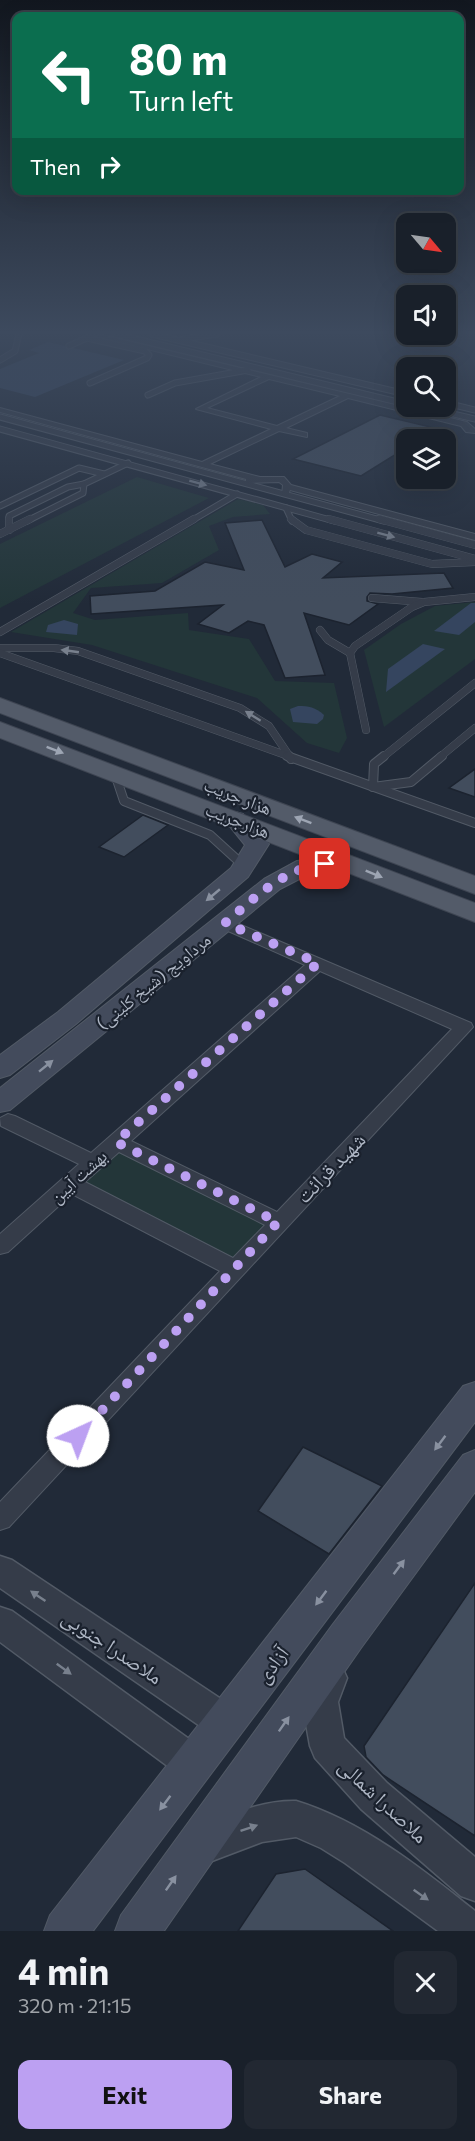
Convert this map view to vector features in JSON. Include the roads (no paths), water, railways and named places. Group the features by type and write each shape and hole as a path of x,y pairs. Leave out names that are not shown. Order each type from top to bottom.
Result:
{"main road":[{"name":"هزار جریب","path":"0,705 475,886"},
{"name":"هزارجریب","path":"0,729 475,913"},
{"name":"مرداویج (شیخ کلینی)","path":"0,1069 67,1018 240,872 257,844 236,819"},
{"name":"مرداویج (شیخ کلینی)","path":"4,1112 91,1030 272,884 305,866 345,862"},
{"path":"67,1018 91,1030"},
{"name":"آزادی","path":"66,1931 475,1396"},
{"path":"137,1931 347,1636 475,1465"}],"street":[{"path":"53,424 257,479"},
{"path":"262,424 304,435"},
{"path":"203,464 286,424"},
{"path":"243,482 257,479 281,479 285,482 286,490 475,537"},
{"path":"225,923 318,963"},
{"name":"شهید قرائت","path":"0,1519 464,1027 318,963"},
{"name":"بهشت آیین","path":"0,1246 318,963"},
{"path":"4,1112 94,1163"},
{"path":"116,1142 278,1222"},
{"path":"70,1184 235,1269"},
{"name":"ملاصدرا جنوبی","path":"0,1570 226,1722"},
{"path":"4,1632 194,1764"},
{"name":"ملاصدرا شمالی","path":"347,1636 320,1702 328,1746 374,1796 475,1882"},
{"path":"195,1850 212,1841 270,1821 297,1819 329,1833 376,1863 469,1931"}],"lane":[{"path":"27,424 243,482 286,490 475,545"},
{"path":"0,429 475,560"},
{"path":"51,443 69,435"},
{"path":"9,530 9,516 68,487 84,484 128,464"},
{"path":"0,506 79,468 104,474"},
{"path":"228,491 243,482"},
{"path":"0,534 83,494 84,484"},
{"path":"0,632 237,494"},
{"path":"286,508 292,521 306,531 432,564 475,560"},
{"path":"372,598 424,602 475,597"},
{"path":"366,730 350,653 355,646 412,607 424,602"},
{"path":"320,630 328,640 350,653"},
{"path":"0,648 54,648 78,651 240,708 269,726 291,759"},
{"path":"0,653 475,823"},
{"path":"373,787 374,764 475,683"},
{"path":"373,787 411,782 475,728"},
{"path":"115,774 124,801 210,835 244,866"}],"water":[{"path":"471,603 475,603 475,622 459,635 434,631"},
{"path":"64,620 78,624 77,635 46,632 48,625"},
{"path":"423,644 445,649 386,692 388,669"},
{"path":"298,706 315,709 324,715 323,719 317,724 293,722 290,709"}]}
